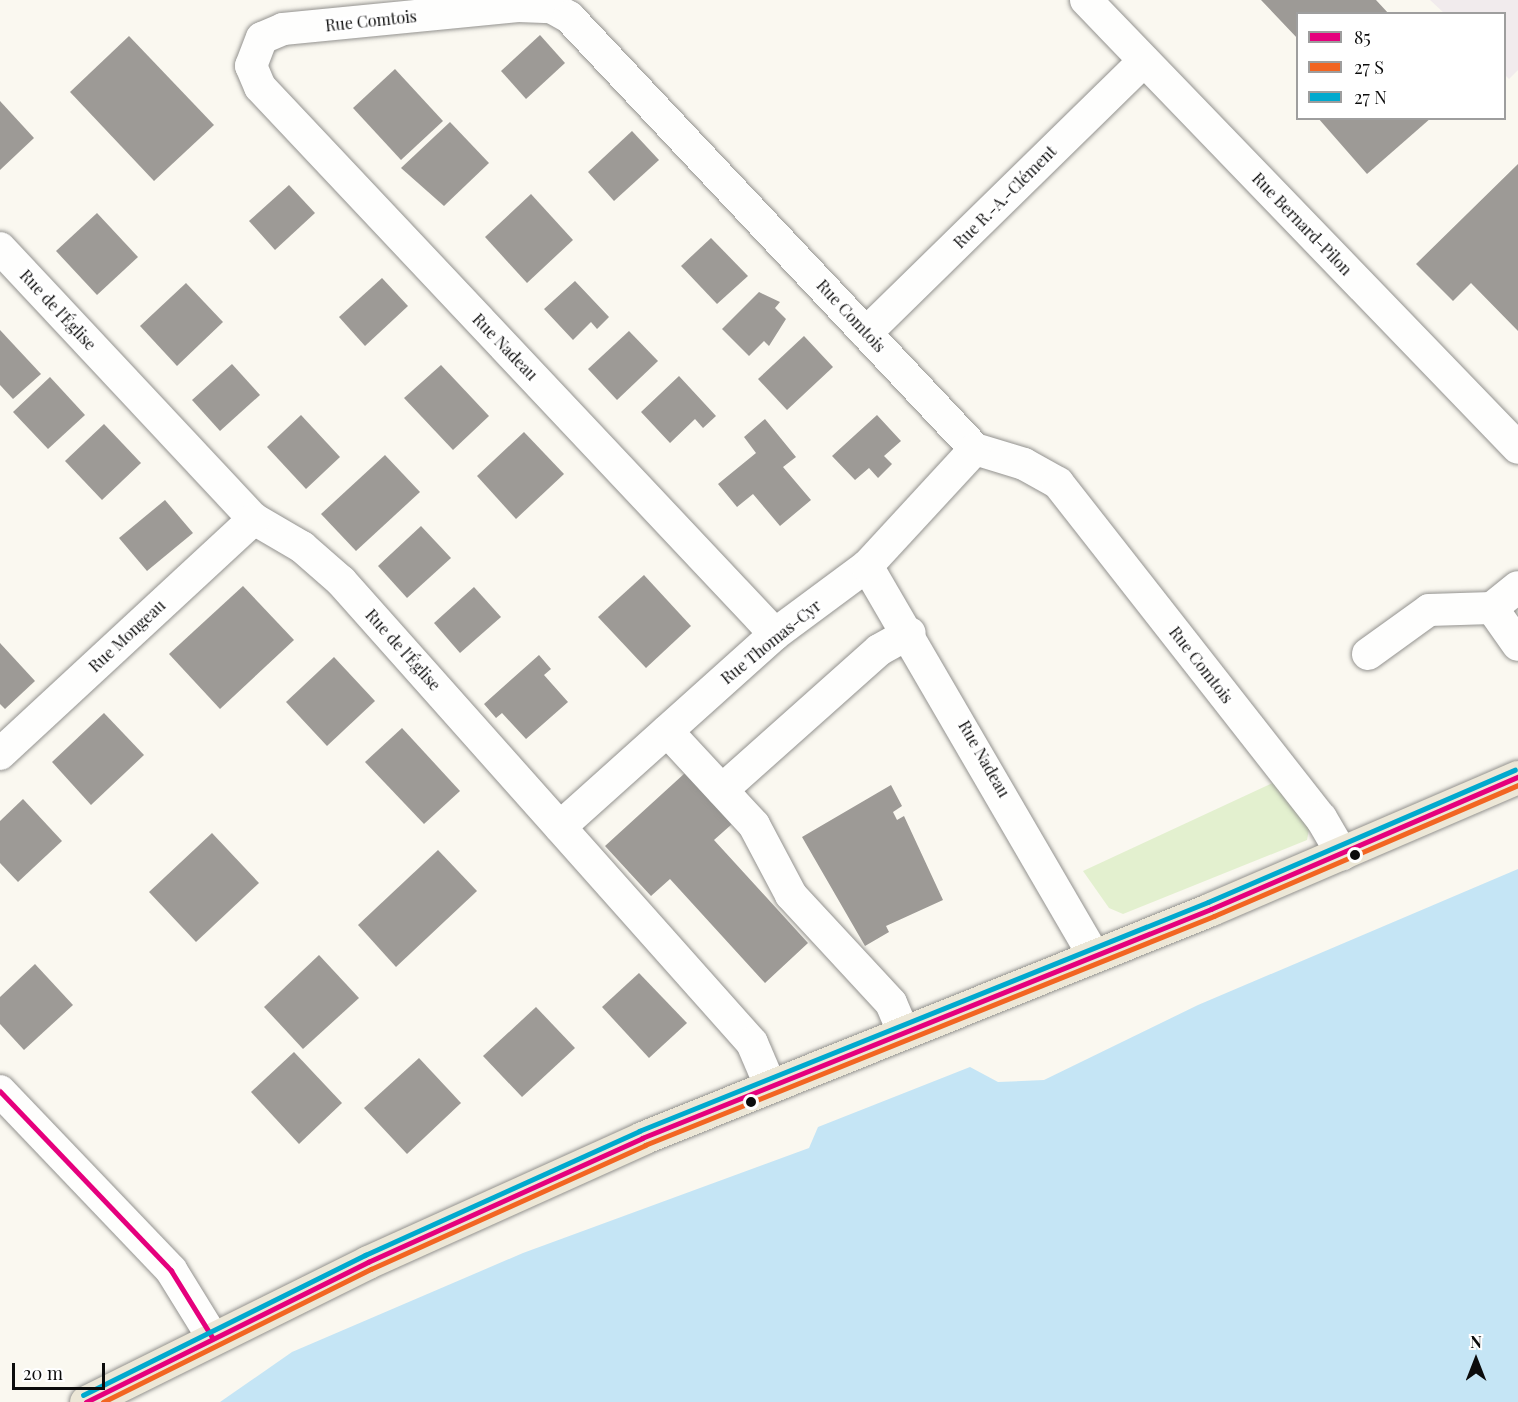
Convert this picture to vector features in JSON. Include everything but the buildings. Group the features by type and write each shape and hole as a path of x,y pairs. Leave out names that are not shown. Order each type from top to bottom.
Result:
{"main road":[{"path":"86,1402 213,1338 545,1180 770,1085 904,1033 1342,854 1518,777"}],"street":[{"name":"Rue Bernard-Pilon","path":"1086,0 1518,448"},
{"name":"Rue Comtois","path":"254,51 262,38 283,29 518,6 560,10 975,449 1024,464 1064,491 1321,818 1342,854"},
{"name":"Rue Nadeau","path":"254,51 252,74 274,105 776,634"},
{"name":"Rue R.-A.-Clément","path":"866,333 1144,61"},
{"name":"Rue de l'Église","path":"0,248 254,519 309,553 341,581 752,1042 770,1085"},
{"name":"Rue Thomas-Cyr","path":"560,827 776,634 867,566 975,449"},
{"name":"Rue Mongeau","path":"0,754 254,519"},
{"name":"Rue Nadeau","path":"867,566 910,633 1094,956"},
{"path":"1368,654 1429,610 1492,608 1518,587"},
{"path":"1492,608 1518,645"},
{"path":"722,790 879,650 910,633"},
{"path":"667,731 754,825 791,895 891,1003 904,1033"},
{"path":"0,1091 171,1270 213,1338"}],"shaded area":[{"path":"1430,0 1518,0 1518,70 1509,79 1506,76 1506,12 1443,12"}],"green space":[{"path":"1277,781 1309,829 1307,840 1123,914 1109,908 1083,871"}],"water":[{"path":"1518,869 1518,1402 220,1402 292,1352 523,1253 809,1148 818,1127 970,1067 998,1082 1044,1080 1198,1005"}],"transit line":[{"path":"83,1395 365,1255 639,1131 1208,902 1515,770"},
{"name":"85","path":"86,1402 368,1262 642,1138 1211,909 1518,777"},
{"path":"103,1402 371,1269 645,1145 1214,916 1518,785"},
{"name":"85","path":"0,1091 171,1270 213,1338"}]}
